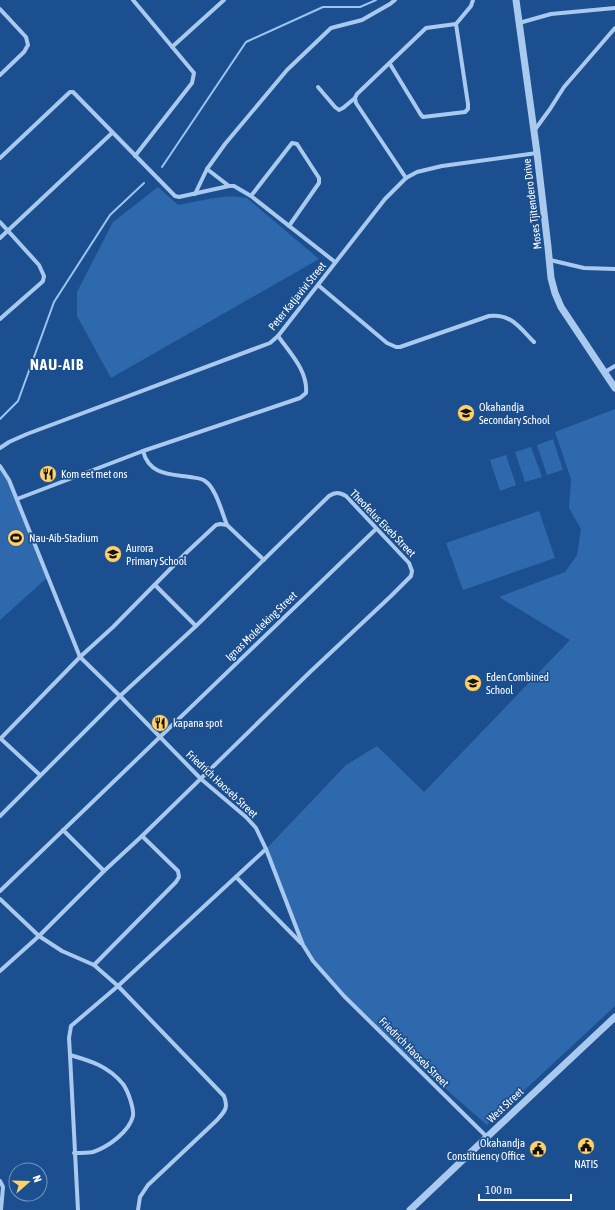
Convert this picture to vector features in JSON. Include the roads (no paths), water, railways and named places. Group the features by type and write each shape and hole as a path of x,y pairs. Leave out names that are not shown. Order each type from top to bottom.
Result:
{"street":[{"path":"172,47 224,0"},
{"path":"195,194 207,169 230,138 287,70 331,28 362,20 395,0"},
{"path":"318,87 335,107 339,110 343,108 426,28 456,24 471,6 472,0"},
{"name":"Moses Tjitendero Drive","path":"516,0 537,153 551,278 561,307 615,388"},
{"path":"135,156 192,83 194,77 194,73 137,1"},
{"path":"519,24 551,14 615,8"},
{"path":"0,9 26,37 28,45 24,52 0,76"},
{"path":"390,64 421,115 465,112 468,108 468,104 456,24"},
{"path":"534,131 564,87 615,28"},
{"path":"1,157 70,92 74,93 175,196 179,198 228,186 234,186 251,196 335,262"},
{"path":"355,98 356,103 406,178"},
{"path":"0,238 112,133"},
{"path":"251,196 292,143 297,144 320,180 289,226"},
{"name":"Peter Katjavivi Street","path":"0,448 27,434 270,343 278,336 385,198 406,178 417,172 442,166 537,153"},
{"path":"207,169 228,186"},
{"path":"0,222 39,265 44,276 43,281 0,319"},
{"path":"550,260 584,268 615,269"},
{"path":"318,285 387,342 396,347 400,347 495,315 503,316 515,322 534,342"},
{"path":"17,499 143,451 300,398 306,393 304,375 278,336"},
{"path":"605,372 615,366"},
{"path":"143,451 145,458 151,465 162,473 198,478 209,485 218,501 227,525 264,560"},
{"name":"Friedrich Haoseb Street","path":"0,466 9,480 17,499 80,657 201,779 246,817 256,828 266,849 303,945 312,961 344,996 487,1137"},
{"name":"Theofelus Eiseb Street","path":"0,816 120,696 196,626 329,496 333,493 340,492 346,496 409,563 412,571 411,576 201,779"},
{"path":"40,775 0,739 80,657 113,627 216,525 227,525"},
{"name":"Ignas Moleleking Street","path":"0,891 376,528"},
{"path":"155,585 196,626"},
{"path":"0,971 39,936 104,871 201,779"},
{"path":"63,830 104,871"},
{"path":"94,965 176,882 179,876 178,871 142,836"},
{"path":"78,1210 69,1038 71,1026 118,986 266,849"},
{"path":"236,877 303,945"},
{"path":"0,899 39,936 62,951 94,965 118,986 224,1096 227,1103 226,1110 148,1185 140,1197 138,1210"},
{"name":"West Street","path":"410,1210 615,1017"},
{"path":"70,1055 96,1062 115,1076 124,1085 131,1100 133,1116 126,1130 108,1145 92,1152 74,1153"},
{"path":"0,1181 3,1187 1,1210"}],"waterway":[{"path":"162,167 246,42 323,7 360,7 376,0"},
{"path":"0,419 18,401 54,302 110,215 144,183"}],"place":[{"name":"Okahandja Secondary School","path":"466,413"},
{"name":"Kom eet met ons","path":"48,474"},
{"name":"Nau-Aib-Stadium","path":"16,538"},
{"name":"Aurora Primary School","path":"113,554"},
{"name":"Eden Combined School","path":"473,683"},
{"name":"kapana spot","path":"160,723"},
{"name":"NATIS","path":"586,1146"},
{"name":"Okahandja Constituency Office","path":"538,1149"}],"district":[{"name":"NAU-AIB","path":"57,365"}]}
